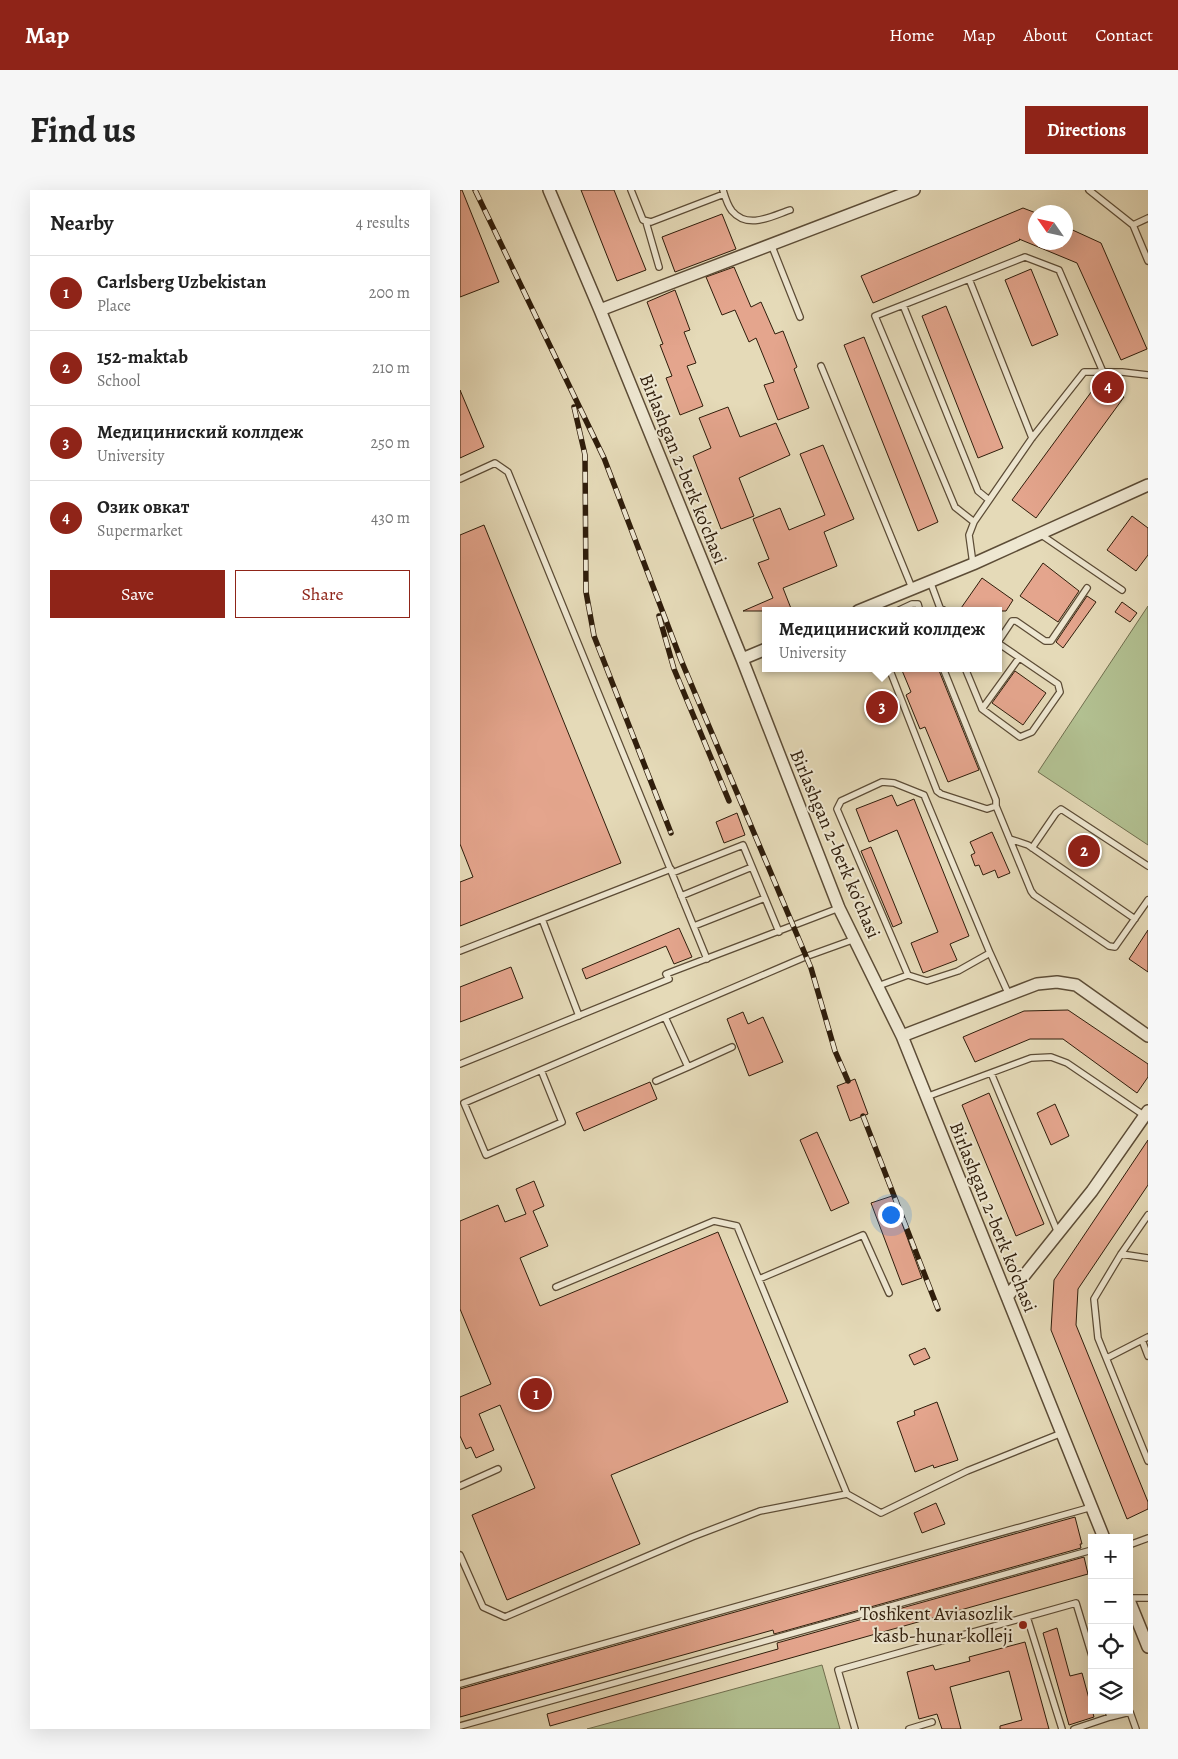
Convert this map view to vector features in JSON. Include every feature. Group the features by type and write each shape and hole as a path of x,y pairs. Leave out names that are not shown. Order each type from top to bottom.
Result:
{"street":[{"name":"Birlashgan 2-berk ko'chasi","path":"549,190 742,659 839,908 902,1036 1102,1534"},
{"path":"600,310 914,190"},
{"path":"870,607 973,564 1148,485"},
{"path":"742,659 762,651"},
{"path":"902,1036 1036,984 1057,982 1076,985 1148,1036"},
{"path":"1007,1297 1092,1191 1146,1113"},
{"path":"1133,1609 1148,1647"}],"lane":[{"path":"631,190 643,220 646,222 659,266"},
{"path":"1089,190 1133,225 1148,261"},
{"path":"646,222 724,192 732,211 743,220 754,222 790,210"},
{"path":"1133,225 1148,218"},
{"path":"771,244 800,317"},
{"path":"974,522 955,507 875,316 1025,257 1059,270 1103,372"},
{"path":"969,279 1032,438"},
{"path":"903,305 978,492 989,500"},
{"path":"821,366 912,588"},
{"path":"973,564 969,535 974,522 1032,438 1084,372 1148,375"},
{"path":"460,479 495,463 508,472 707,959"},
{"path":"1040,534 1122,590"},
{"path":"930,581 941,607"},
{"path":"1002,637 1012,621 1016,621 1045,641 1051,642 1087,588"},
{"path":"906,607 918,604 919,607"},
{"path":"967,672 982,709 1020,737 1032,732 1060,692 1058,684 1002,646"},
{"path":"982,709 1019,658"},
{"path":"891,672 937,791 987,809 996,806"},
{"path":"945,672 996,800 996,806 1034,895 1109,946 1115,947 1148,900"},
{"path":"908,975 836,809 841,801 882,782 894,783 924,795 1009,995"},
{"path":"1032,848 1056,813 1061,809 1148,866"},
{"path":"1010,839 1032,848 1135,919"},
{"path":"460,951 743,845 779,932"},
{"path":"682,896 752,867"},
{"path":"694,926 765,898"},
{"path":"460,1064 669,980 666,974 839,908"},
{"path":"542,919 579,1016"},
{"path":"540,1070 562,1122 486,1155 464,1103 540,1070 805,957 855,938"},
{"path":"878,986 908,975 926,980 958,971 990,953"},
{"path":"665,1017 688,1067"},
{"path":"656,1081 732,1047"},
{"path":"926,1097 1031,1058 1051,1057 1067,1063 1146,1113"},
{"path":"991,1073 1058,1234"},
{"path":"1148,1215 1121,1254 1094,1299 1098,1338 1148,1461"},
{"path":"556,1287 714,1221 737,1226 847,1494 881,1513 967,1470 1062,1433"},
{"path":"758,1279 863,1235 889,1293"},
{"path":"1121,1254 1148,1258"},
{"path":"1107,1358 1145,1338 1148,1356"},
{"path":"460,1486 498,1469"},
{"path":"460,1555 483,1607 505,1617 692,1537 760,1511 847,1494"},
{"path":"460,1684 1092,1507"},
{"path":"1133,1544 1148,1538"},
{"path":"460,1726 1088,1551"},
{"path":"1133,1599 1148,1598"},
{"path":"855,1729 838,1670 1076,1604 1088,1643"},
{"path":"1028,1617 1062,1729"},
{"path":"1074,1729 1107,1714"},
{"path":"1131,1714 1136,1729"},
{"path":"909,1729 932,1722"}],"green space":[{"path":"1148,606 1148,845 1038,772"},
{"path":"822,1665 840,1729 587,1729"}],"building":[{"path":"460,190 462,190 499,282 460,297"},
{"path":"581,190 614,190 646,270 617,281"},
{"path":"1023,208 1028,210 1028,243 1019,239 873,303 861,276"},
{"path":"722,214 736,249 675,272 662,237"},
{"path":"1073,230 1101,243 1147,349 1121,360 1077,263 1046,250 1073,250"},
{"path":"734,267 751,307 761,302 775,334 783,331 797,367 794,369 809,408 778,420 764,385 774,382 756,338 749,342 735,310 722,315 706,277"},
{"path":"1031,269 1058,335 1032,346 1005,280"},
{"path":"675,290 690,330 684,332 696,363 687,366 703,406 680,415 666,378 672,376 660,345 663,344 647,302"},
{"path":"946,306 1003,448 978,458 922,316"},
{"path":"864,337 938,522 918,531 844,345"},
{"path":"1100,380 1124,397 1036,518 1012,500"},
{"path":"460,390 484,447 460,458"},
{"path":"728,407 740,437 776,423 790,455 739,478 754,516 721,529 693,456 711,448 699,418"},
{"path":"823,445 854,519 824,532 837,566 783,588 790,607 762,607 762,611 743,611 773,598 758,563 769,559 753,519 780,508 789,530 825,515 800,454"},
{"path":"1132,516 1148,528 1148,555 1136,571 1107,550"},
{"path":"484,525 621,863 460,926 460,882 473,877 460,844 460,535"},
{"path":"1043,563 1079,591 1058,622 1020,596"},
{"path":"982,578 1013,600 1006,611 1002,611 1002,607 962,607"},
{"path":"1087,596 1096,602 1063,648 1056,642"},
{"path":"1122,602 1137,613 1130,622 1115,612"},
{"path":"1015,671 1046,693 1023,725 992,703"},
{"path":"903,672 940,672 979,770 948,782 925,727 920,729 906,695 911,692"},
{"path":"892,795 897,806 914,799 969,936 950,944 957,960 923,973 911,943 938,932 897,830 869,842 856,809"},
{"path":"737,813 745,835 724,843 716,822"},
{"path":"992,832 1010,873 998,878 995,870 983,875 979,865 975,866 971,855 975,853 970,842"},
{"path":"871,847 902,923 893,927 861,851"},
{"path":"679,928 692,957 674,964 666,946 586,979 582,969"},
{"path":"1148,930 1148,972 1129,959"},
{"path":"511,967 523,998 460,1022 460,987"},
{"path":"1068,1010 1148,1064 1148,1077 1137,1093 1063,1039 1030,1039 975,1062 963,1037 1024,1011"},
{"path":"743,1012 748,1024 763,1017 783,1062 749,1076 727,1019"},
{"path":"855,1079 868,1114 850,1121 837,1086"},
{"path":"650,1082 657,1099 584,1131 576,1113"},
{"path":"989,1093 1044,1224 1016,1236 962,1105"},
{"path":"1055,1104 1069,1136 1051,1145 1037,1113"},
{"path":"817,1132 849,1203 831,1211 800,1140"},
{"path":"1148,1140 1148,1185 1078,1289 1076,1325 1148,1502 1148,1509 1127,1519 1051,1330 1054,1280"},
{"path":"534,1181 544,1206 533,1211 548,1246 520,1258 540,1306 718,1232 788,1402 611,1475 640,1544 507,1600 472,1515 535,1488 500,1405 479,1414 494,1450 476,1458 471,1447 466,1449 460,1436 460,1397 491,1384 460,1309 460,1221 498,1205 505,1222 526,1214 516,1189"},
{"path":"892,1196 922,1278 902,1285 871,1203"},
{"path":"925,1348 930,1358 914,1365 909,1355"},
{"path":"937,1402 958,1460 934,1468 933,1465 915,1472 897,1422 915,1415 914,1411"},
{"path":"936,1503 945,1524 922,1533 914,1513"},
{"path":"1075,1517 1082,1544 1080,1544 1081,1548 774,1634 773,1630 460,1717 460,1689"},
{"path":"1084,1557 1088,1574 550,1726 547,1714 778,1649 777,1643"},
{"path":"1057,1628 1070,1676 1082,1673 1088,1695 1088,1714 1093,1714 1094,1717 1069,1725 1043,1633"},
{"path":"1025,1642 1049,1729 1000,1729 1000,1726 1022,1720 1009,1671 950,1687 961,1729 942,1729 937,1714 919,1719 907,1672 933,1665 935,1670 970,1661 969,1657"}],"railway":[{"path":"475,190 604,458 681,660 811,968 835,1051 848,1081"},
{"path":"574,407 585,455 586,592 594,636 671,833"},
{"path":"659,616 674,669 729,801"},
{"path":"863,1116 938,1309"}],"place":[{"name":"Озик овкат","path":"1108,387"},
{"name":"Медициниский коллдеж","path":"882,707"},
{"name":"152-maktab","path":"1084,851"},
{"name":"Carlsberg Uzbekistan","path":"536,1394"},
{"name":"Toshkent Aviasozlik kasb-hunar kolleji","path":"1023,1625"}]}
